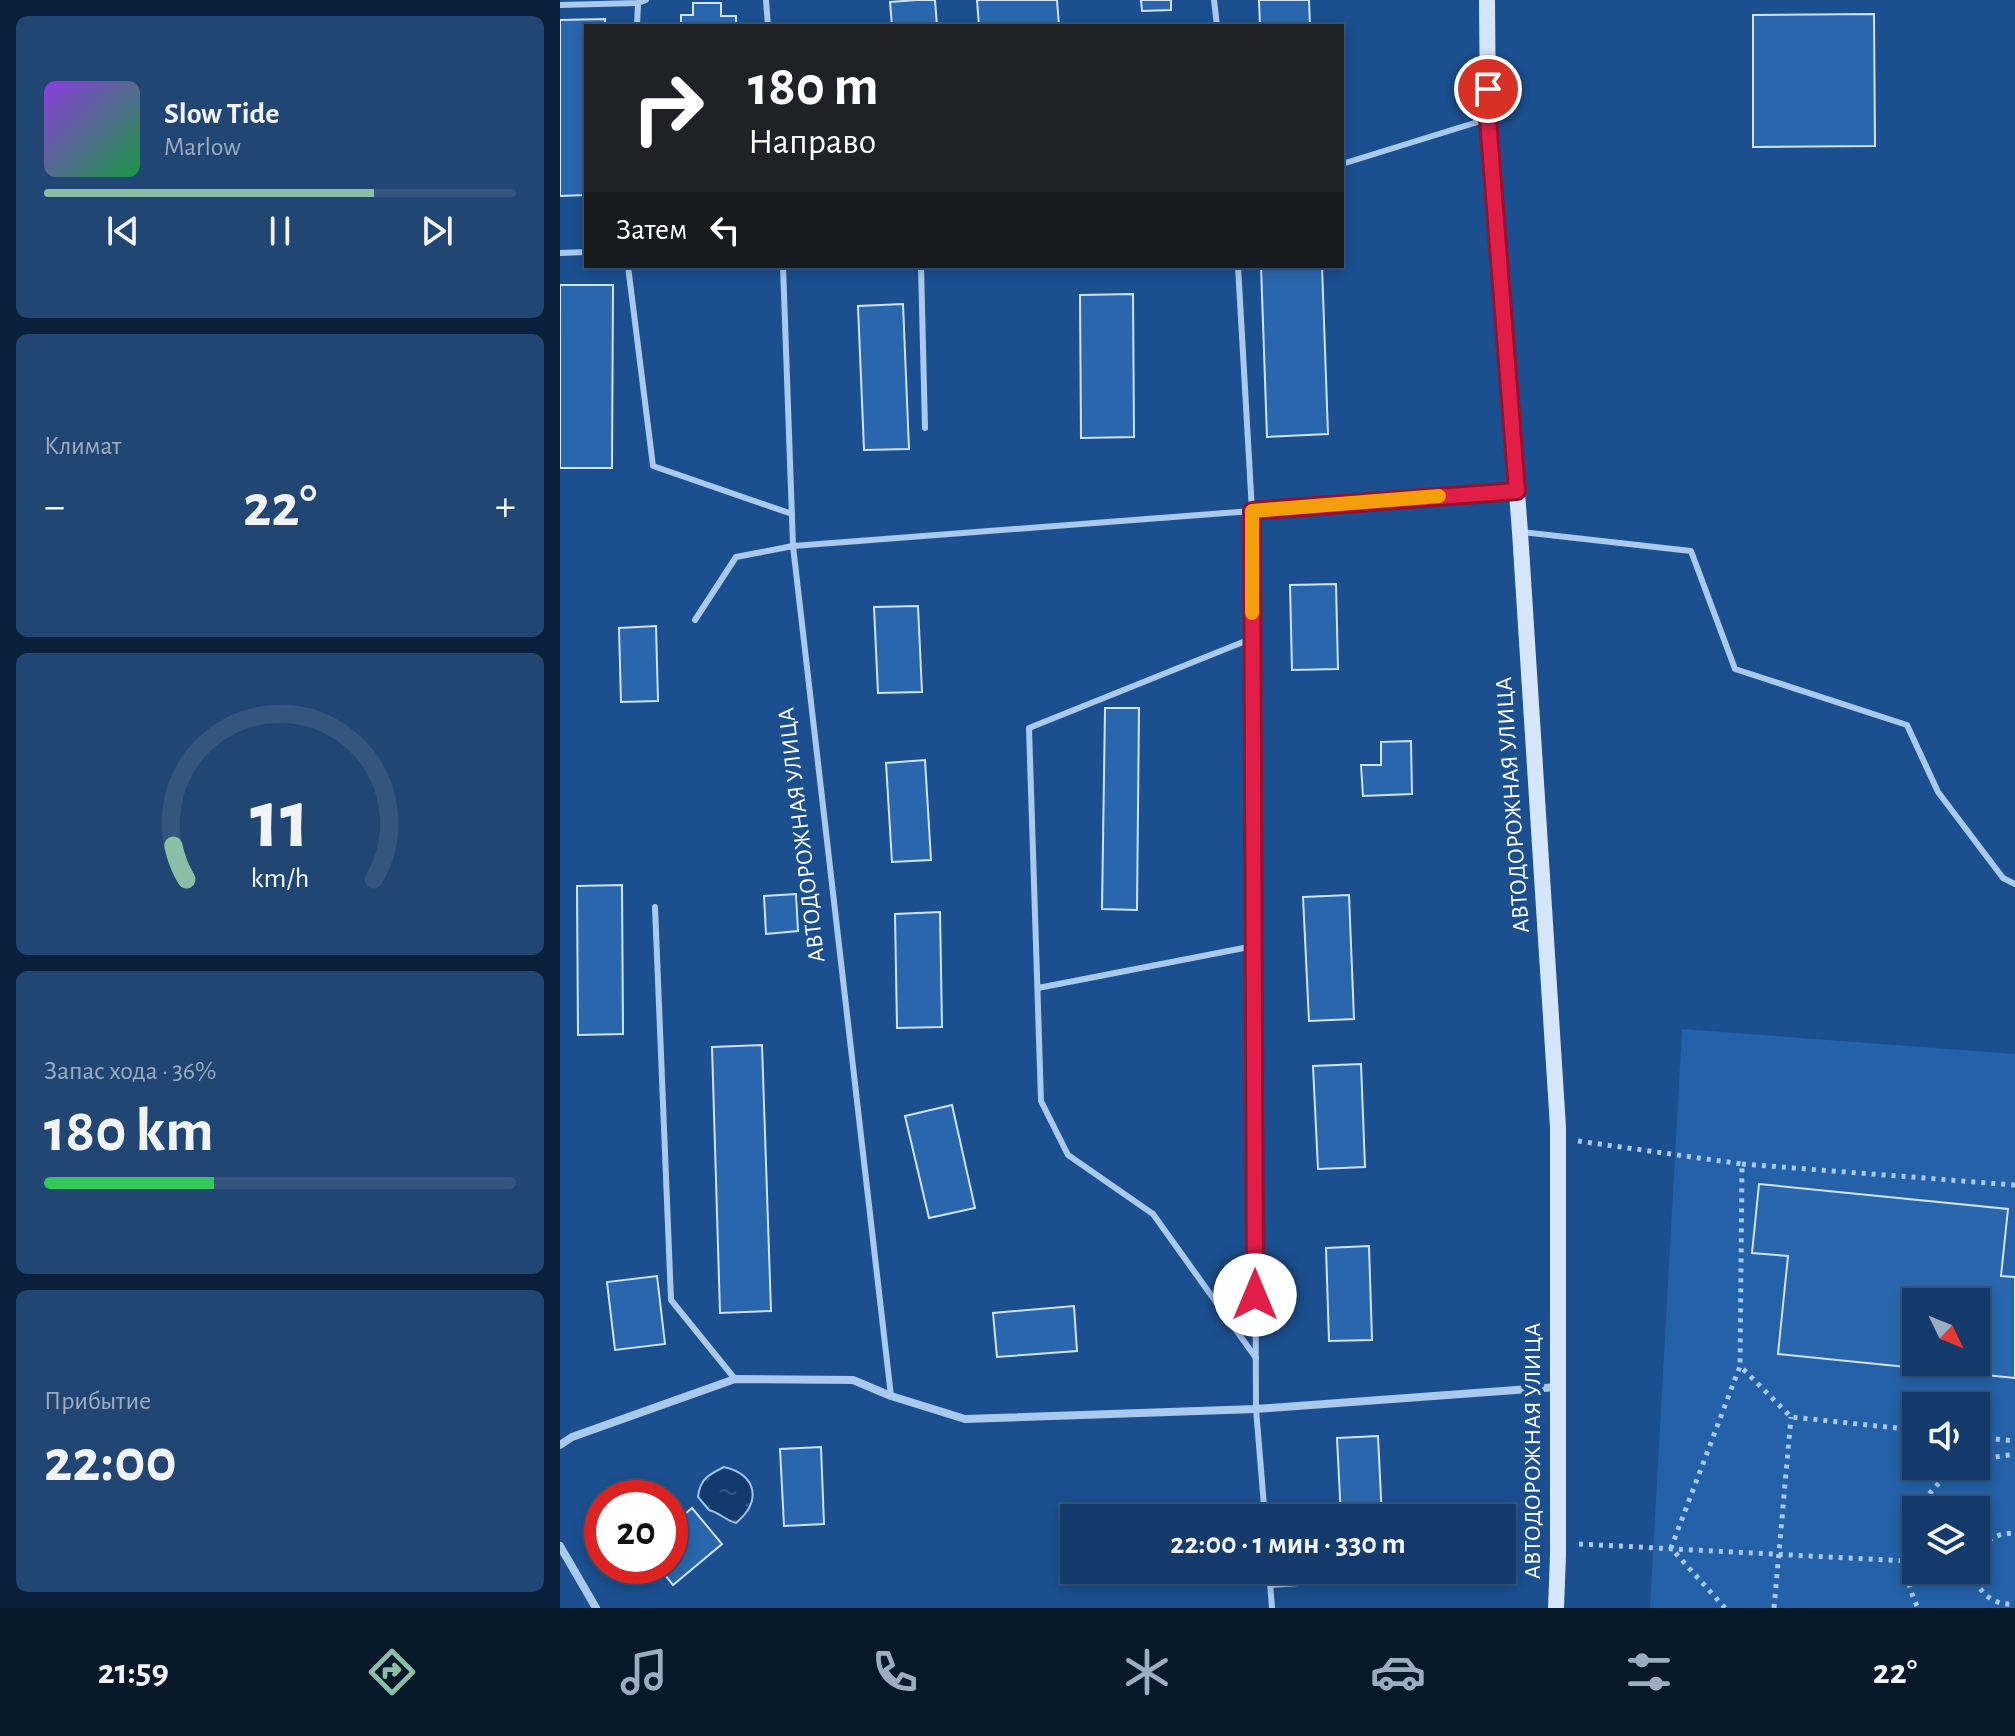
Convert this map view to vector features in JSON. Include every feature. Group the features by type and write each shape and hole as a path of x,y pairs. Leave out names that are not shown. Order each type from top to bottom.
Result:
{"main road":[{"name":"АВТОДОРОЖНАЯ УЛИЦА","path":"1487,0 1488,119 1520,532 1557,1138 1556,1608"}],"street":[{"path":"560,1445 572,1437 735,1379 853,1380 891,1396 965,1419 1256,1409 1558,1387"},
{"path":"560,1546 596,1608"}],"lane":[{"path":"560,5 638,3 646,0"},
{"path":"766,0 768,24"},
{"path":"1214,0 1217,24"},
{"path":"637,24 638,3"},
{"path":"1344,163 1488,119"},
{"path":"560,253 584,252"},
{"path":"628,268 653,466 792,514"},
{"name":"АВТОДОРОЖНАЯ УЛИЦА","path":"783,268 793,546 891,1396"},
{"path":"921,268 925,428"},
{"path":"1238,268 1252,511 1256,1409 1264,1504"},
{"path":"695,620 736,557 793,546 1517,491"},
{"path":"1520,532 1691,551 1735,669 1907,725 1938,792 2003,878 2015,884"},
{"path":"1253,638 1029,728 1041,1101 1068,1155 1153,1214 1256,1358"},
{"path":"655,907 671,1300 735,1379"},
{"path":"1038,988 1254,946"},
{"path":"1272,1608 1270,1585 1284,1584"}],"path":[{"path":"1557,1138 1742,1164 2015,1185"},
{"path":"1671,1548 1740,1366 1742,1164"},
{"path":"1740,1366 1791,1417 1902,1429"},
{"path":"1774,1608 1791,1417"},
{"path":"1990,1438 2015,1441"},
{"path":"1990,1458 2015,1454"},
{"path":"1926,1496 1941,1480"},
{"path":"1990,1539 2015,1533"},
{"path":"1558,1544 1902,1561"},
{"path":"1671,1548 1725,1608"},
{"path":"1909,1584 1918,1608"},
{"path":"1977,1584 1986,1597 2001,1604 2015,1604"}],"shaded area":[{"path":"1682,1029 2015,1054 2015,1608 1650,1608"}],"water":[{"path":"724,1467 743,1476 752,1490 750,1506 736,1523 709,1510 698,1497 706,1478"}],"building":[{"path":"935,0 937,24 892,24 890,2"},
{"path":"977,0 1057,0 1059,24 979,24"},
{"path":"1141,0 1171,0 1171,10 1142,11"},
{"path":"1259,0 1309,0 1310,24 1260,24"},
{"path":"693,3 721,3 721,16 736,16 736,24 681,24 681,15 693,15"},
{"path":"1874,14 1875,146 1753,147 1753,15"},
{"path":"605,19 605,24 584,24 584,195 560,196 560,20"},
{"path":"1261,268 1322,268 1328,434 1267,437"},
{"path":"560,285 613,285 612,468 560,468"},
{"path":"1133,294 1134,437 1081,438 1080,295"},
{"path":"903,304 909,449 864,450 858,306"},
{"path":"1336,584 1338,669 1292,670 1290,585"},
{"path":"918,606 922,692 878,693 874,607"},
{"path":"656,626 658,701 621,702 619,628"},
{"path":"1105,708 1139,708 1137,910 1102,909"},
{"path":"1411,741 1412,794 1363,796 1361,765 1381,765 1381,742"},
{"path":"925,760 931,860 892,862 886,763"},
{"path":"622,885 623,1034 578,1035 577,886"},
{"path":"796,894 798,931 766,934 764,896"},
{"path":"1349,895 1354,1019 1309,1021 1303,897"},
{"path":"940,912 942,1027 897,1028 895,914"},
{"path":"762,1045 771,1311 720,1313 712,1047"},
{"path":"1361,1064 1365,1167 1318,1169 1313,1066"},
{"path":"952,1105 975,1208 929,1218 905,1116"},
{"path":"1759,1184 2008,1209 2001,1276 2015,1277 2015,1378 1990,1375 1990,1288 1902,1288 1902,1367 1778,1354 1788,1256 1752,1253"},
{"path":"1369,1246 1372,1340 1329,1341 1326,1248"},
{"path":"657,1276 665,1344 615,1350 607,1282"},
{"path":"1074,1306 1077,1351 997,1357 993,1313"},
{"path":"1378,1436 1381,1504 1340,1504 1337,1438"},
{"path":"821,1447 824,1524 784,1526 780,1449"},
{"path":"692,1508 722,1544 688,1572 688,1511"}],"slow traffic":[{"path":"1252,613 1252,511 1439,496"}],"route":[{"path":"1255,1295 1252,511 1517,491 1488,89"}]}
